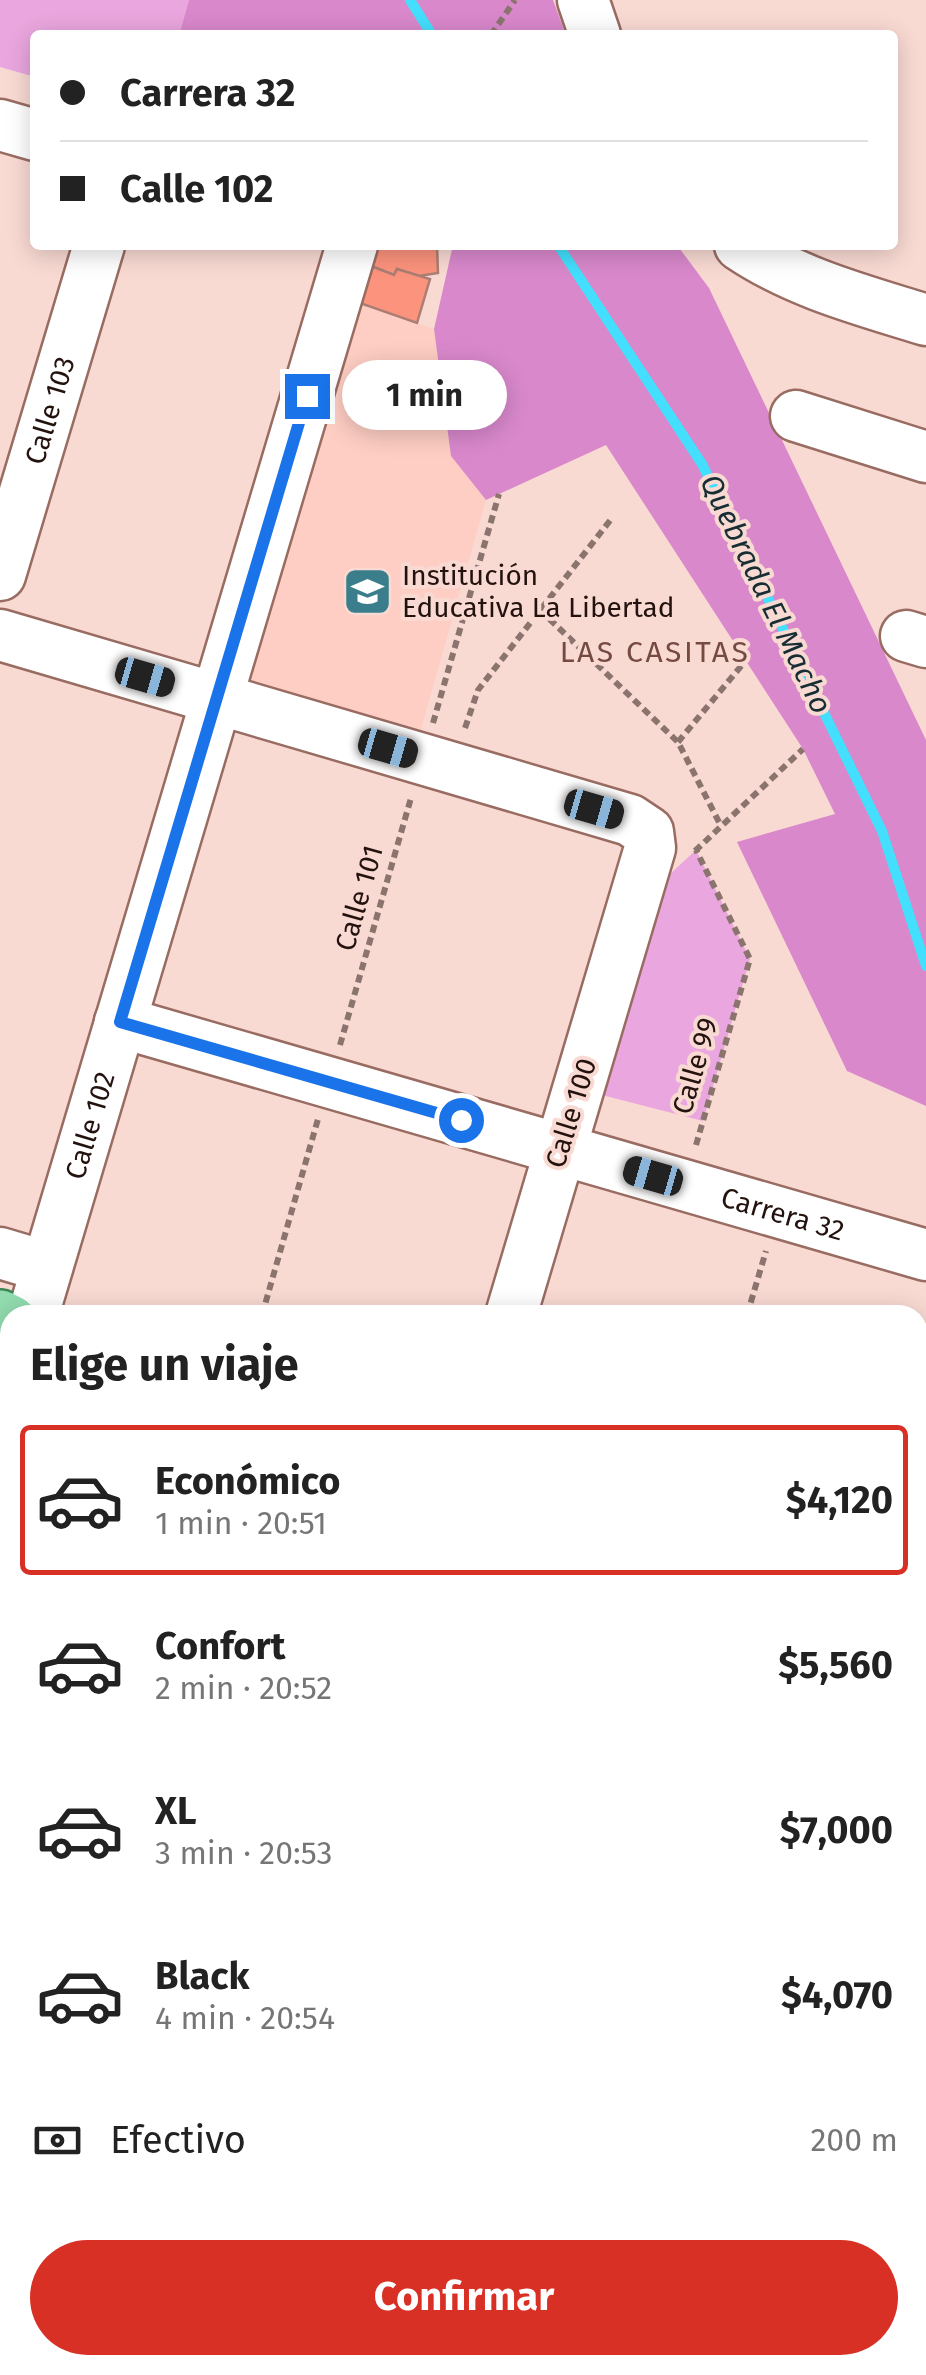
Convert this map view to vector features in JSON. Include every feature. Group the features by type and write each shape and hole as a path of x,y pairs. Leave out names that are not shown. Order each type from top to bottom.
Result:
{"street":[{"path":"582,0 594,30"},
{"path":"0,125 30,134"},
{"name":"Calle 103","path":"0,575 98,250"},
{"name":"Calle 102","path":"36,1305 351,250"},
{"path":"747,250 771,266 809,282 926,320"},
{"path":"796,416 926,457"},
{"path":"0,636 630,820 665,847"},
{"name":"Calle 100","path":"513,1305 650,848 665,847"},
{"name":"Carrera 32","path":"120,1022 926,1255"},
{"path":"0,1253 47,1267"}],"path":[{"path":"494,30 515,0"},
{"name":"Calle 101","path":"265,1305 329,1082 437,763 500,494"},
{"path":"437,763 478,690 612,518"},
{"path":"540,610 678,742 721,826"},
{"path":"678,742 742,665"},
{"path":"665,847 696,850 803,749"},
{"name":"Calle 99","path":"684,1185 750,959 696,850"},
{"path":"750,1305 778,1212"}],"shaded area":[{"path":"0,0 189,0 180,30 30,30 30,76 0,67"},
{"path":"189,0 553,0 564,30 180,30"},
{"path":"452,250 681,250 709,288 926,740 926,1106 847,1071 737,842 835,814 803,749 606,445 486,500 451,456 434,329"},
{"name":"Institución Educativa La Libertad","path":"357,302 434,329 451,456 486,500 421,729 249,682"},
{"path":"696,850 750,959 703,1121 598,1094 656,887"}],"building":[{"path":"376,250 437,250 438,273 419,276 397,269 394,275 371,266"},
{"path":"371,266 394,275 397,269 430,279 417,323 357,302"}],"waterway":[{"name":"Quebrada El Macho","path":"410,0 429,30"},
{"name":"Quebrada El Macho","path":"561,250 702,464 882,831 926,966"}],"place":[{"name":"Institución Educativa La Libertad","path":"367,591"}],"district":[{"name":"LAS CASITAS","path":"655,652"}],"route":[{"path":"307,396 120,1022 461,1120"}]}
